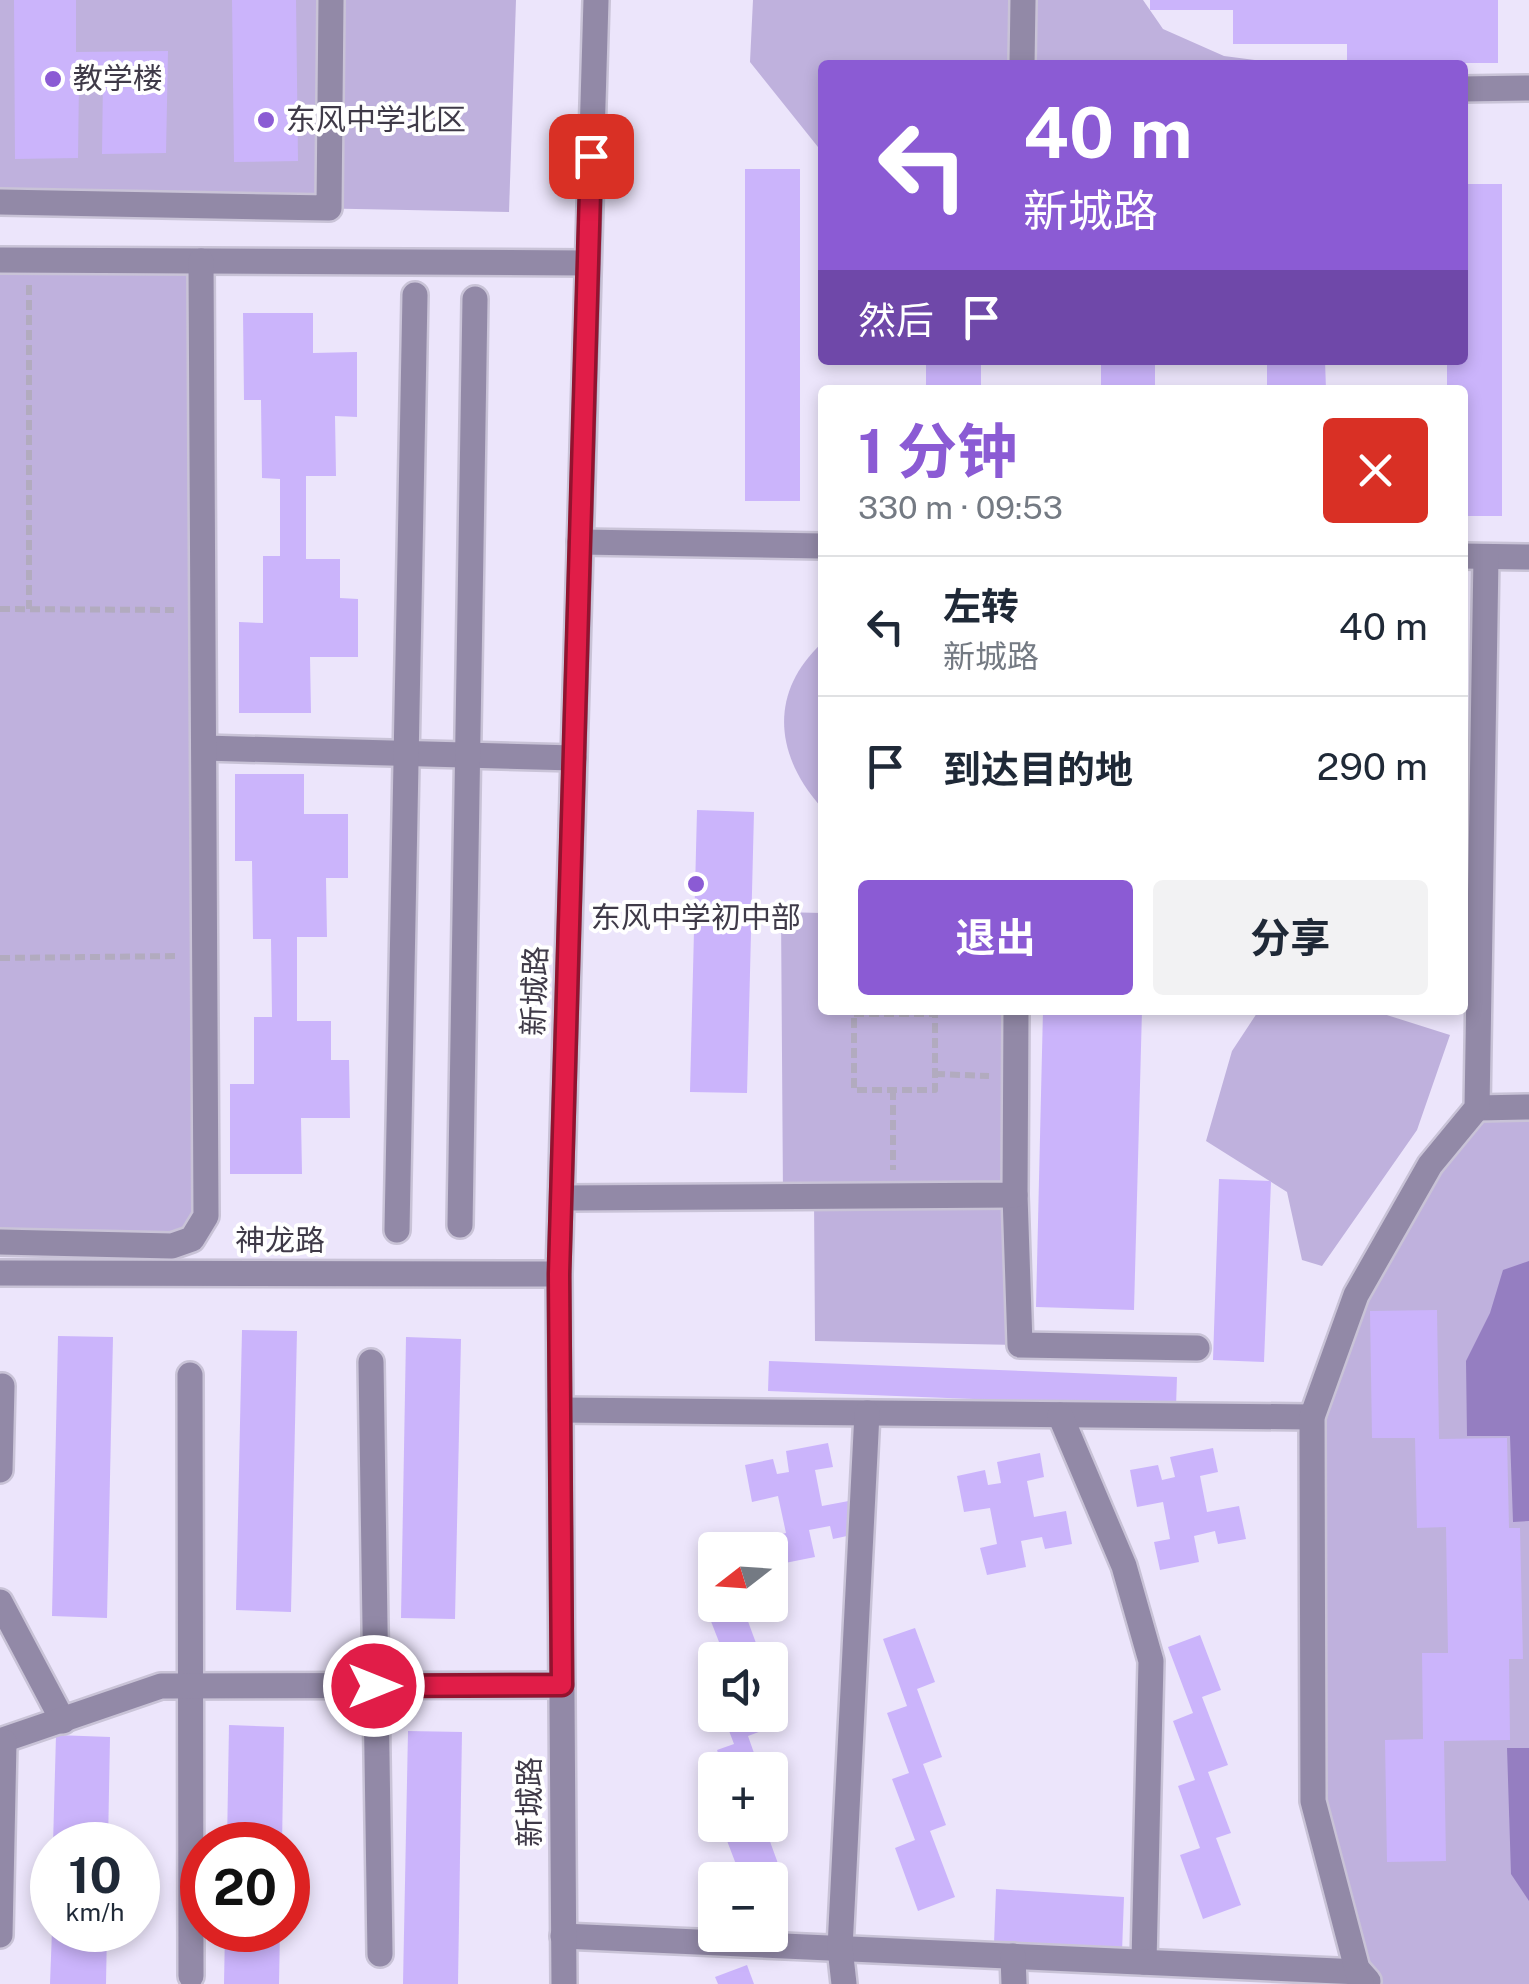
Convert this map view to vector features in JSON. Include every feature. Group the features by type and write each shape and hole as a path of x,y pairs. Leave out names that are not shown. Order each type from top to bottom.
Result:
{"street":[{"path":"0,202 329,208 331,0"},
{"name":"新城路","path":"564,1984 559,1274 596,0"},
{"path":"1022,60 1023,0"},
{"path":"1468,89 1529,88"},
{"path":"0,260 588,263"},
{"path":"0,1242 172,1246 192,1239 206,1216 201,260"},
{"path":"397,1230 416,295"},
{"path":"460,1225 476,299"},
{"path":"580,542 818,546"},
{"path":"563,1936 1144,1962 1217,1975 1364,1980 1312,1801 1312,1417 1356,1295 1430,1165 1477,1108 1474,556 1529,557"},
{"path":"204,748 574,758"},
{"path":"1016,1015 1015,1195 1020,1344 1196,1348"},
{"path":"1477,1108 1529,1107"},
{"path":"562,1198 1015,1195"},
{"name":"神龙路","path":"0,1273 559,1274"},
{"path":"371,1362 380,1954"},
{"path":"190,1375 191,1976"},
{"path":"0,1470 2,1386"},
{"path":"560,1410 1312,1417"},
{"path":"844,1984 840,1948 867,1413"},
{"path":"1060,1415 1124,1566 1151,1662 1144,1962"},
{"path":"0,1602 63,1721"},
{"path":"0,1935 2,1741 162,1686 562,1685"},
{"path":"1012,1956 1014,1984"}],"path":[{"path":"29,260 29,609"},
{"path":"0,608 203,610"},
{"path":"0,958 205,956"},
{"path":"854,1015 854,1090 935,1090 935,1015"},
{"path":"935,1074 1016,1077"},
{"path":"892,1090 894,1196"}],"shaded area":[{"name":"东风中学北区","path":"0,0 516,0 509,212 0,202"},
{"path":"753,0 1143,0 1163,29 1224,56 1254,60 818,60 818,147 750,62"},
{"path":"0,260 201,261 206,1216 192,1239 0,1242"},
{"path":"818,647 818,803 795,767 784,725 786,703 805,662"},
{"path":"781,912 818,913 818,1015 1018,1015 1020,1345 815,1341 814,1197 783,1197"},
{"path":"1256,1015 1387,1015 1450,1035 1417,1130 1322,1266 1302,1260 1287,1192 1206,1141 1232,1051"},
{"path":"1529,1107 1529,1984 1370,1984 1313,1801 1312,1417 1356,1295 1477,1108"},
{"path":"1529,1261 1529,1521 1513,1522 1510,1436 1467,1436 1466,1361 1490,1313 1503,1270"},
{"path":"1507,1748 1529,1748 1529,1901 1511,1874"}],"building":[{"name":"教学楼","path":"14,0 76,0 76,52 168,51 166,153 102,154 103,79 79,80 78,158 15,159"},
{"name":"教学楼","path":"232,0 296,0 298,161 234,162"},
{"path":"1150,0 1498,0 1498,63 1347,60 1347,44 1233,44 1233,10 1150,10"},
{"path":"745,169 800,169 800,501 745,501"},
{"path":"1468,184 1502,184 1502,516 1468,516 1468,385 1447,385 1447,365 1468,365"},
{"path":"243,313 313,313 313,353 357,352 357,417 335,416 336,476 306,476 306,559 340,559 340,598 358,599 358,657 310,657 311,713 239,713 239,622 263,623 263,556 280,556 280,479 262,478 261,400 244,400"},
{"path":"926,365 981,365 981,385 926,385"},
{"path":"1101,365 1155,365 1155,385 1101,385"},
{"path":"1267,365 1325,365 1326,385 1267,385"},
{"path":"235,774 304,774 304,814 348,814 348,878 326,878 327,937 297,937 297,1021 331,1021 331,1060 349,1060 350,1118 301,1118 302,1174 230,1174 230,1084 254,1084 254,1017 272,1017 271,939 253,939 252,861 235,861"},
{"path":"697,810 754,812 747,1093 690,1092"},
{"path":"1043,1015 1142,1015 1134,1310 1036,1307"},
{"path":"1219,1179 1271,1181 1264,1362 1213,1360"},
{"path":"1437,1310 1439,1439 1507,1438 1509,1528 1520,1528 1523,1659 1509,1659 1510,1740 1444,1741 1446,1861 1387,1862 1385,1740 1423,1739 1422,1653 1448,1653 1446,1527 1417,1528 1415,1438 1372,1438 1370,1311"},
{"path":"242,1330 297,1331 291,1612 236,1610"},
{"path":"58,1336 113,1337 107,1618 52,1616"},
{"path":"406,1337 461,1339 455,1619 401,1618"},
{"path":"769,1361 1177,1377 1176,1407 768,1391"},
{"path":"828,1443 833,1467 815,1470 822,1506 854,1500 861,1533 833,1539 830,1526 809,1530 815,1557 788,1562 788,1532 778,1496 752,1502 745,1465 773,1459 777,1474 789,1472 786,1451"},
{"path":"1213,1448 1218,1472 1200,1476 1207,1512 1239,1506 1246,1539 1218,1544 1215,1531 1194,1536 1199,1562 1160,1570 1154,1542 1170,1539 1163,1502 1137,1507 1130,1470 1158,1465 1162,1480 1175,1477 1170,1457"},
{"path":"1040,1453 1044,1477 1027,1481 1034,1517 1066,1511 1072,1544 1045,1549 1042,1537 1021,1541 1026,1567 987,1575 980,1548 997,1544 990,1508 964,1512 957,1476 985,1470 988,1485 1001,1483 997,1462"},
{"path":"711,1622 748,1622 756,1642 719,1642"},
{"path":"915,1628 935,1682 917,1689 942,1757 923,1764 946,1825 930,1831 955,1897 918,1911 895,1848 915,1840 892,1779 909,1773 887,1713 907,1706 883,1639"},
{"path":"1200,1635 1221,1690 1202,1697 1228,1765 1208,1772 1231,1833 1216,1838 1241,1905 1203,1919 1180,1855 1200,1848 1178,1786 1195,1780 1173,1721 1193,1713 1168,1647"},
{"path":"229,1725 284,1727 282,1822 227,1822"},
{"path":"408,1731 462,1732 458,1984 403,1984"},
{"path":"729,1732 759,1732 748,1736 754,1752 718,1752 734,1744"},
{"path":"56,1735 110,1737 108,1822 54,1822"},
{"path":"727,1842 770,1842 777,1862 735,1862"},
{"path":"996,1889 1124,1897 1122,1952 994,1944"},
{"path":"51,1952 107,1952 106,1984 50,1984"},
{"path":"225,1952 280,1952 279,1984 224,1984"},
{"path":"747,1965 754,1984 718,1984 715,1977"}],"place":[{"name":"教学楼","path":"53,79"},
{"name":"东风中学北区","path":"266,120"},
{"name":"东风中学初中部","path":"696,884"}],"route":[{"path":"374,1686 562,1685 559,1274 591,156"}]}
